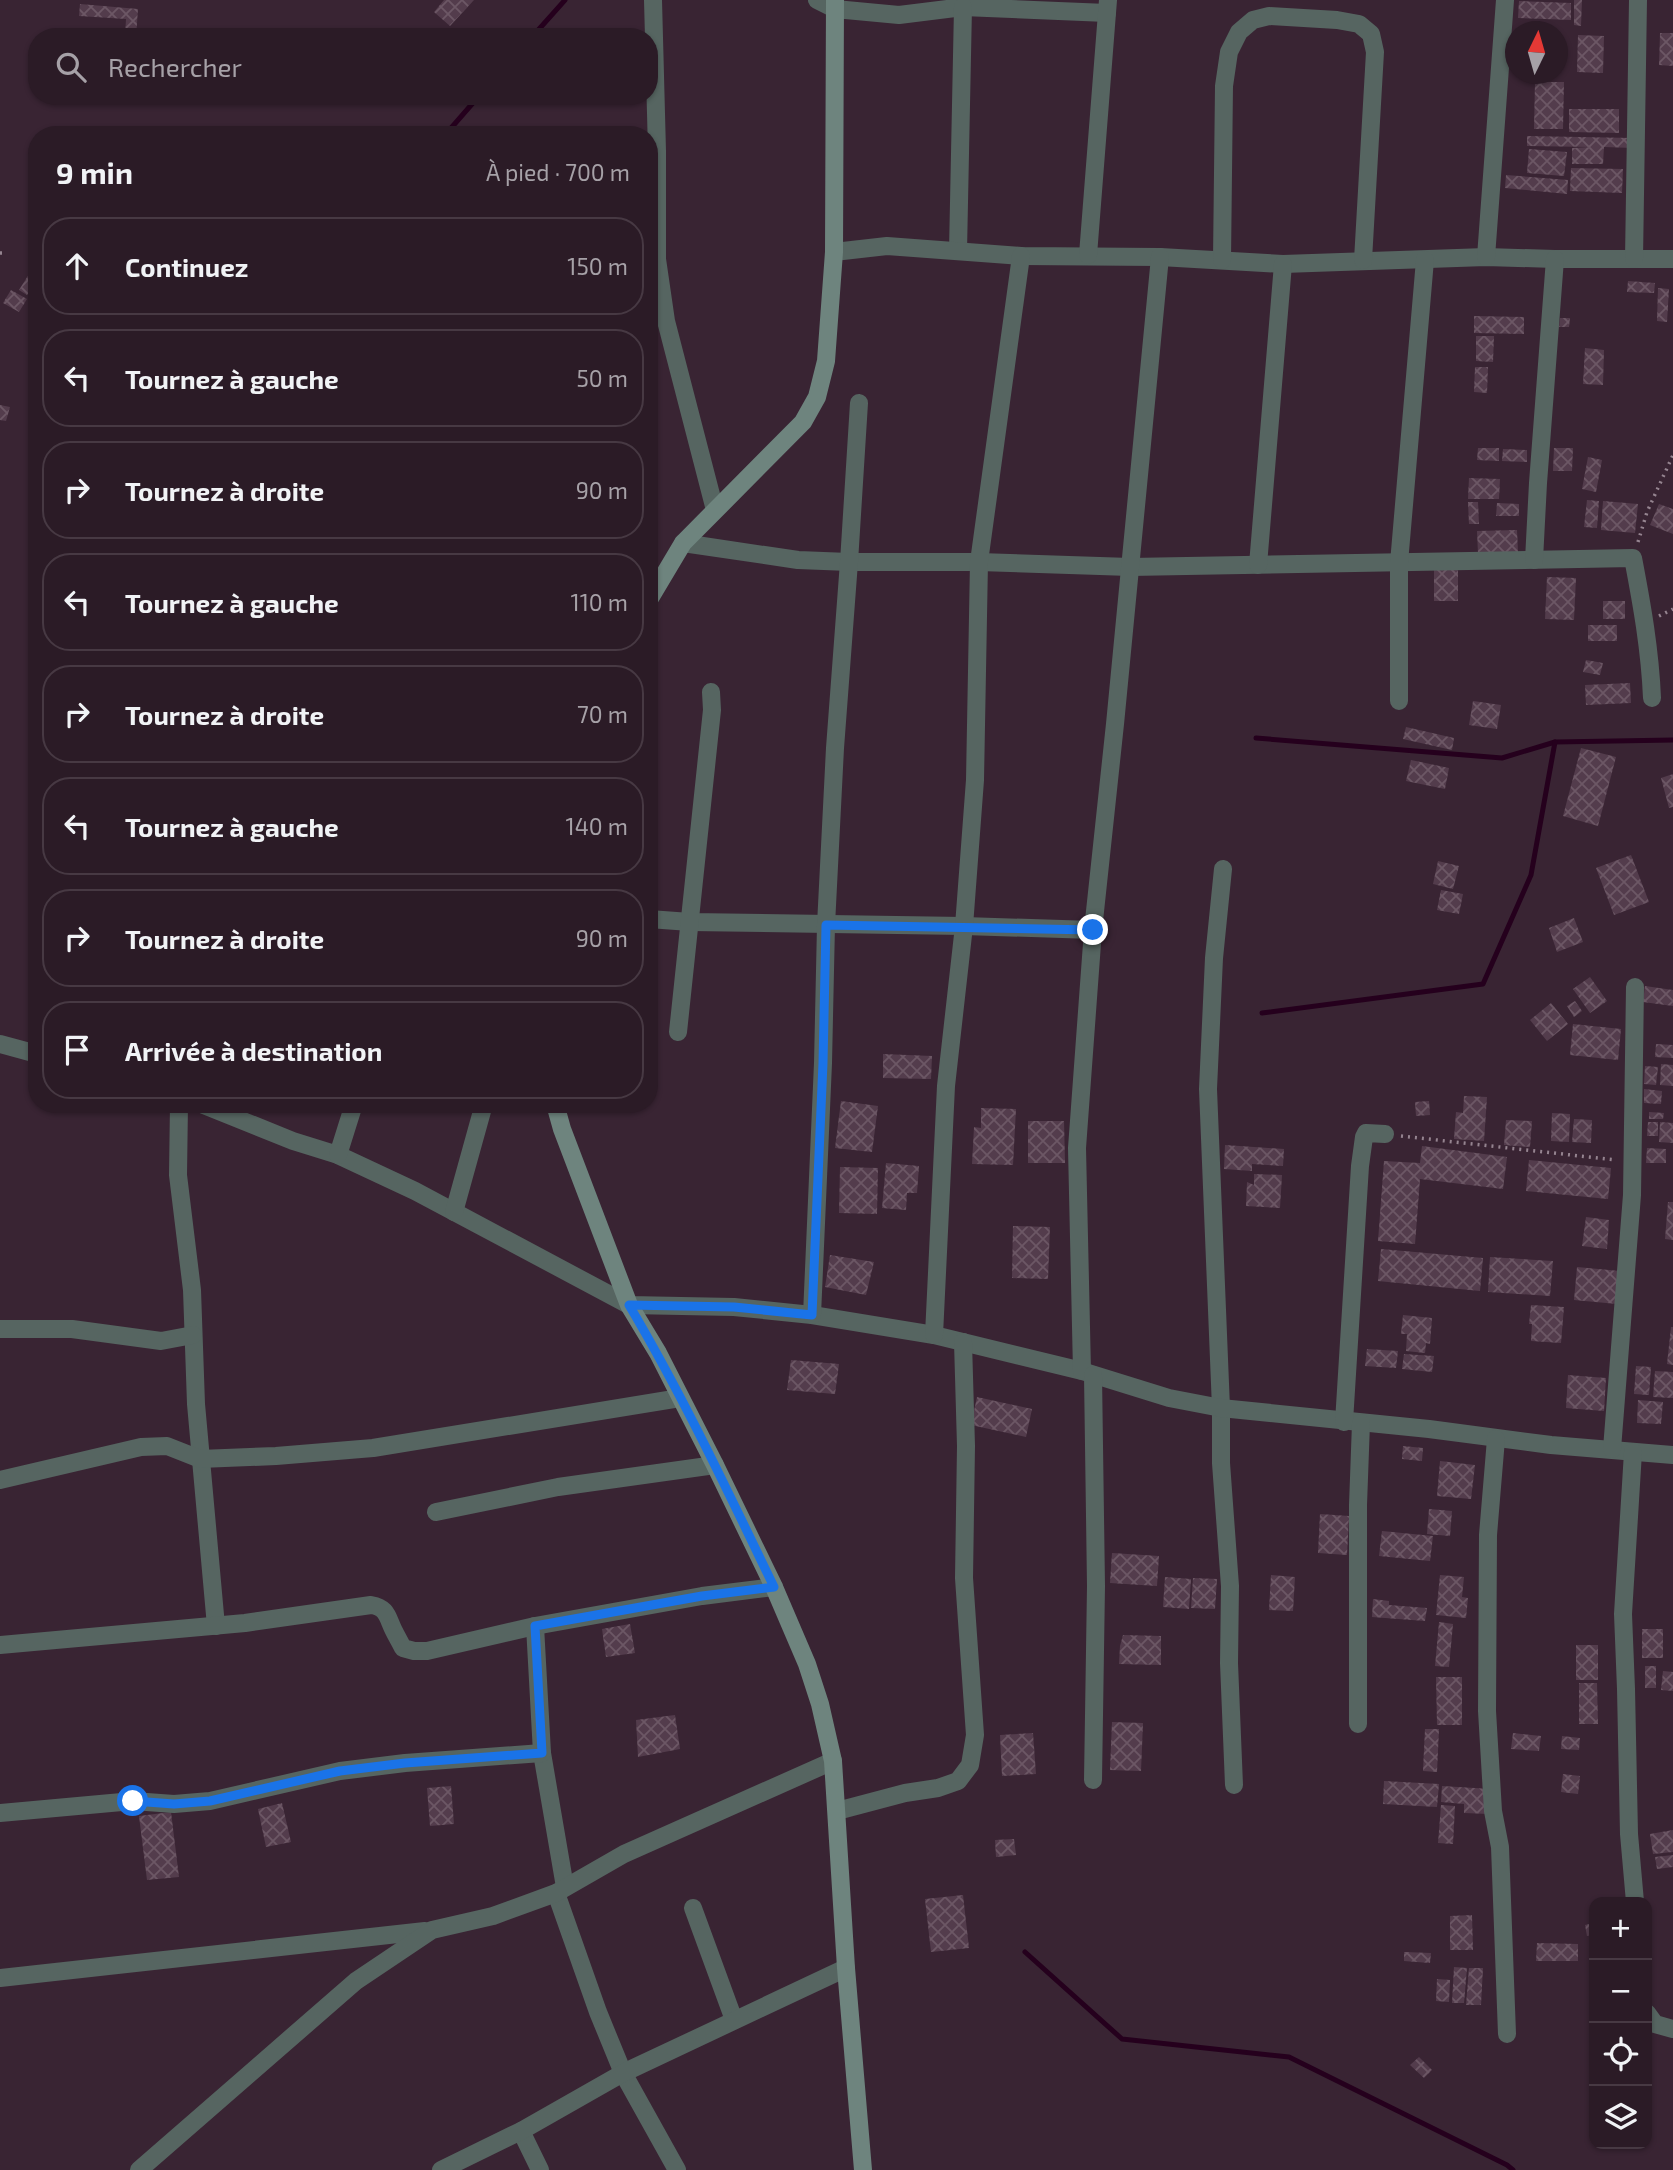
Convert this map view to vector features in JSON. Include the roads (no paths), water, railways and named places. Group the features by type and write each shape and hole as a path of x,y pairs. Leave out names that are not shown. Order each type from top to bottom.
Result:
{"street":[{"path":"653,0 654,28"},
{"path":"817,0 898,15 963,7 1107,7 1088,255"},
{"path":"1486,257 1505,0"},
{"path":"1634,259 1638,0"},
{"path":"658,583 683,543 803,422 817,397 826,361 834,252 835,5"},
{"path":"958,251 963,7"},
{"path":"1222,260 1224,86 1229,52 1239,32 1253,20 1269,16 1348,22 1359,24 1371,34 1375,52 1363,260"},
{"path":"656,105 656,126"},
{"path":"834,252 887,246 1021,256 1160,257 1283,264 1486,257 1673,259"},
{"path":"934,1335 946,1086 964,926 975,780 979,562 1021,256"},
{"path":"1093,1780 1096,1586 1077,1147 1093,930 1160,257"},
{"path":"1534,560 1555,259"},
{"path":"1399,701 1399,563 1425,260"},
{"path":"1258,565 1283,264"},
{"path":"658,265 666,321 715,510"},
{"path":"812,1315 835,748 859,403"},
{"path":"683,543 798,560 1130,567 1633,558 1647,634 1652,698"},
{"path":"678,1032 712,710 711,692"},
{"path":"1223,869 1214,958 1208,1089 1221,1463 1230,1586 1229,1663 1234,1785"},
{"path":"658,920 1093,930"},
{"path":"1612,1449 1633,1162 1635,987"},
{"path":"0,1044 28,1052"},
{"path":"179,1113 178,1175 192,1290 200,1459 216,1626"},
{"path":"234,1113 293,1141 338,1155 454,1212 629,1305 734,1307 812,1315 934,1335 1087,1373 1169,1398 1221,1408 1429,1429 1496,1439 1673,1455"},
{"path":"338,1155 352,1113"},
{"path":"454,1212 482,1113"},
{"path":"558,1113 629,1305 658,1353 774,1587 807,1664 820,1704 833,1761 846,1968 863,2170"},
{"path":"1358,1724 1358,1505 1353,1423 1360,1166 1366,1133 1370,1131 1385,1134"},
{"path":"0,1329 72,1329 161,1341 193,1335"},
{"path":"837,1811 905,1793 938,1788 958,1781 970,1765 975,1735 964,1578 963,1342"},
{"path":"0,1480 141,1447 167,1446 200,1459 373,1448 680,1398"},
{"path":"1496,1439 1488,1535 1487,1711 1493,1811 1500,1847 1507,2034"},
{"path":"1633,1452 1623,1614 1629,1835 1635,1897"},
{"path":"436,1512 558,1487 715,1465"},
{"path":"0,1645 245,1623 371,1605 386,1611 403,1648 414,1651 458,1645 535,1626 702,1596 774,1587"},
{"path":"535,1626 542,1753 561,1890 598,2012 623,2073 677,2170"},
{"path":"0,1813 133,1801 174,1804 210,1801 340,1771 405,1763 542,1753"},
{"path":"0,1978 432,1930 493,1916 561,1890 624,1854 833,1761"},
{"path":"693,1908 734,2020"},
{"path":"142,2169 356,1981 432,1930"},
{"path":"441,2170 521,2131 623,2073 846,1968"},
{"path":"1652,2020 1655,2024 1673,2029"},
{"path":"521,2131 540,2170"}],"waterway":[{"path":"540,28 565,0"},
{"path":"453,126 471,105"},
{"path":"1256,738 1502,758 1555,742 1673,740"},
{"path":"1262,1013 1483,984 1531,875 1555,742"},
{"path":"1025,1952 1122,2039 1289,2057 1513,2170"}]}
